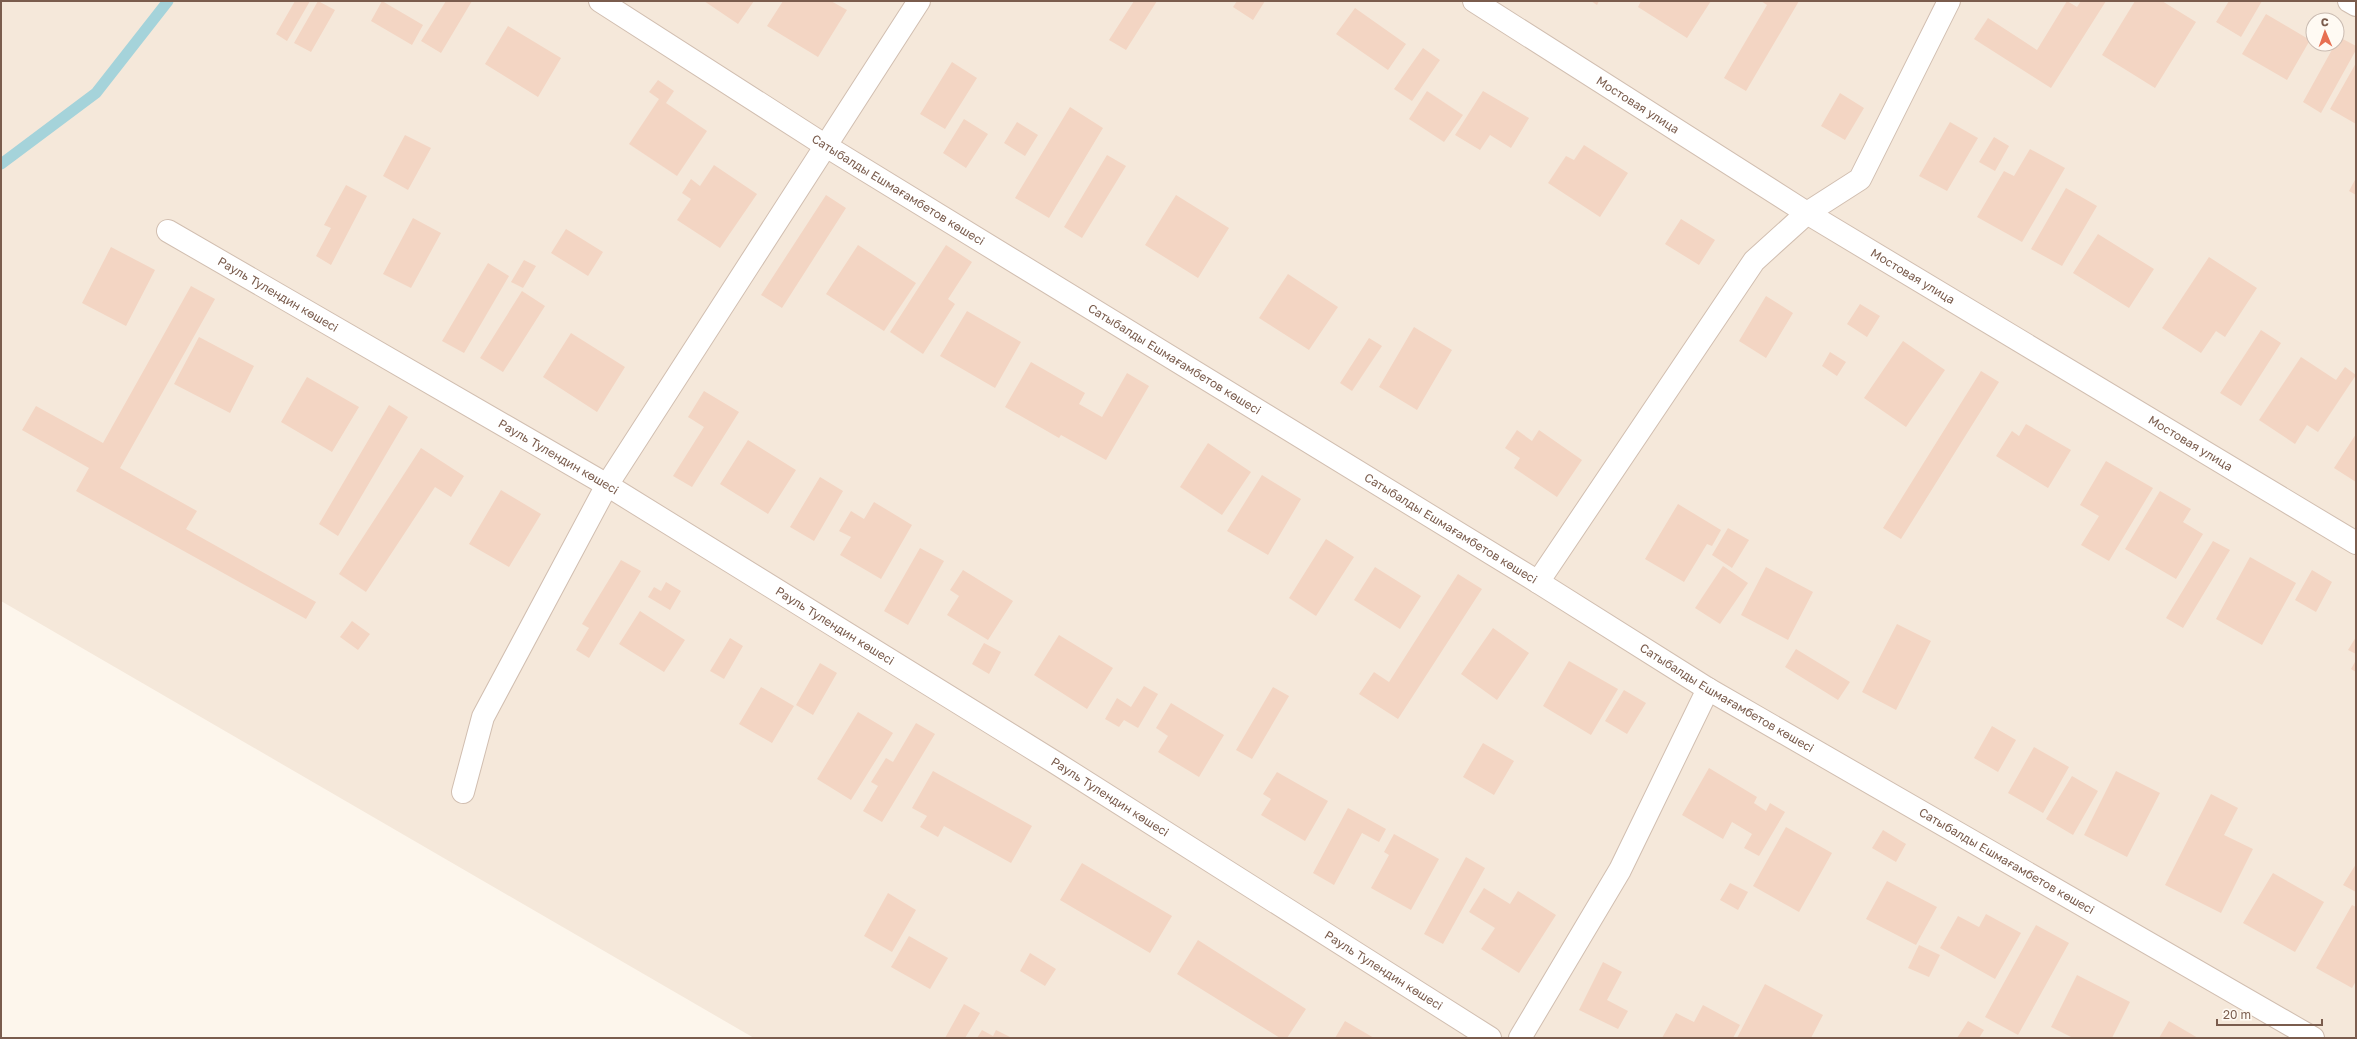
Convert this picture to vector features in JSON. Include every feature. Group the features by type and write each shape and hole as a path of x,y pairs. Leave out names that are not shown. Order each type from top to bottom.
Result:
{"street":[{"name":"Сатыбалды Ешмағамбетов көшесі","path":"600,1 826,146 1538,582 1708,689 2313,1038"},
{"path":"463,792 483,717 607,485 918,1"},
{"name":"Мостовая улица","path":"1474,1 1807,213 2356,543"},
{"path":"1538,582 1754,261 1807,213 1860,179 1949,1"},
{"path":"2349,1 2356,5"},
{"name":"Рауль Тулендин көшесі","path":"168,231 607,485 1056,763 1490,1038"},
{"path":"1520,1038 1620,870 1708,689"}],"shaded area":[{"path":"1,1 2356,1 2356,1038 754,1038 1,601"}],"building":[{"path":"295,1 310,1 287,41 276,34"},
{"path":"318,1 335,10 311,52 294,43"},
{"path":"382,1 423,25 412,45 371,21"},
{"path":"446,1 472,1 441,53 421,41"},
{"path":"704,1 754,1 738,24"},
{"path":"783,1 831,1 847,10 818,57 767,26"},
{"path":"1134,1 1157,1 1126,50 1109,40"},
{"path":"1237,1 1265,1 1253,20 1233,7"},
{"path":"1591,1 1599,1 1597,5"},
{"path":"1641,1 1711,1 1687,38 1638,7"},
{"path":"1761,1 1799,1 1746,91 1724,78 1767,5"},
{"path":"2067,1 2077,7 2081,1 2106,1 2051,88 1974,39 1988,18 2037,50"},
{"path":"2135,1 2162,1 2196,22 2155,88 2102,55"},
{"path":"2229,1 2262,1 2241,37 2216,22"},
{"path":"1355,8 1406,44 1388,70 1336,34"},
{"path":"2266,14 2305,37 2305,49 2287,80 2242,54"},
{"path":"508,26 561,58 538,97 485,64"},
{"path":"2345,40 2356,46 2356,50 2321,113 2303,102 2331,52 2345,52"},
{"path":"1423,48 1440,60 1412,101 1394,89"},
{"path":"952,62 977,78 945,129 920,114"},
{"path":"2356,63 2356,124 2330,109"},
{"path":"658,80 674,91 666,103 707,131 677,176 629,144 659,99 649,92"},
{"path":"1427,91 1463,115 1444,142 1409,119"},
{"path":"1483,91 1529,118 1511,148 1490,135 1480,150 1455,135"},
{"path":"1840,93 1864,108 1845,140 1821,126"},
{"path":"1070,107 1103,128 1049,218 1015,198"},
{"path":"964,119 988,134 966,168 943,153"},
{"path":"1017,122 1038,135 1025,156 1004,143"},
{"path":"1950,122 1978,138 1947,191 1919,176"},
{"path":"405,135 431,148 408,190 383,176"},
{"path":"1994,137 2009,146 1995,171 1979,162"},
{"path":"1584,145 1628,173 1600,217 1548,183 1566,156 1574,160"},
{"path":"2030,149 2065,168 2022,242 1977,217 2004,171 2014,176"},
{"path":"1107,155 1126,166 1082,238 1064,227"},
{"path":"714,165 757,194 720,248 677,220 691,199 682,193 691,179 700,186"},
{"path":"2356,178 2356,195 2349,191"},
{"path":"346,185 367,196 331,265 316,256 331,228 324,225"},
{"path":"2066,188 2097,206 2062,266 2031,249"},
{"path":"826,195 846,208 782,308 761,295"},
{"path":"1176,195 1229,228 1198,278 1145,245"},
{"path":"413,218 441,233 411,288 383,274"},
{"path":"1681,219 1715,240 1699,265 1665,244"},
{"path":"566,229 603,252 588,276 551,253"},
{"path":"2098,234 2154,269 2129,308 2073,273"},
{"path":"858,245 916,283 884,331 826,294"},
{"path":"946,245 972,262 948,299 955,304 923,354 890,332"},
{"path":"111,247 155,270 126,326 82,303"},
{"path":"2209,257 2257,288 2225,337 2216,331 2201,353 2162,328"},
{"path":"524,260 536,266 523,288 511,282"},
{"path":"488,263 509,276 464,353 442,341"},
{"path":"1288,274 1338,307 1309,350 1259,318"},
{"path":"191,286 215,299 120,468 197,511 186,529 316,602 306,619 76,491 89,468 22,430 36,406 103,443"},
{"path":"522,291 545,306 503,372 480,358"},
{"path":"1766,296 1793,313 1766,358 1739,341"},
{"path":"1860,304 1880,316 1867,337 1847,324"},
{"path":"967,311 1021,342 995,388 940,356"},
{"path":"1414,327 1452,350 1417,410 1379,387"},
{"path":"2261,330 2281,343 2241,406 2220,393"},
{"path":"571,333 625,367 597,412 543,377"},
{"path":"199,337 254,366 230,413 174,384"},
{"path":"1369,338 1382,346 1352,391 1340,383"},
{"path":"1903,341 1945,370 1906,427 1864,398"},
{"path":"1830,352 1846,362 1837,376 1822,366"},
{"path":"2301,357 2336,380 2345,367 2356,375 2318,432 2307,425 2295,444 2259,420"},
{"path":"1031,362 1085,393 1079,404 1102,417 1127,373 1149,386 1106,460 1061,435 1059,438 1005,407"},
{"path":"1981,371 1999,382 1901,539 1883,528"},
{"path":"307,377 359,407 332,452 281,422"},
{"path":"704,391 739,412 692,487 673,476 704,427 688,417"},
{"path":"389,405 408,417 338,536 319,524"},
{"path":"2026,424 2071,450 2048,488 1996,456 2012,431 2019,436"},
{"path":"1517,430 1532,441 1539,430 1582,460 1557,497 1514,468 1520,458 1505,448"},
{"path":"2356,434 2356,482 2334,468"},
{"path":"748,440 796,470 768,514 720,484"},
{"path":"1208,443 1251,472 1222,515 1180,487"},
{"path":"421,448 464,476 451,497 435,487 366,592 339,574"},
{"path":"2106,461 2153,488 2109,561 2081,545 2099,516 2080,505"},
{"path":"1262,475 1301,499 1268,555 1227,531"},
{"path":"820,477 843,491 814,541 790,527"},
{"path":"501,490 541,514 509,567 469,544"},
{"path":"2160,491 2191,509 2183,522 2203,534 2176,579 2125,549"},
{"path":"874,502 912,525 881,579 840,555 851,537 839,531 851,511 864,519"},
{"path":"1678,504 1721,530 1712,546 1707,544 1684,582 1645,559"},
{"path":"1728,528 1749,540 1732,568 1712,555"},
{"path":"1326,539 1354,557 1316,616 1289,598"},
{"path":"2213,541 2230,550 2183,628 2166,618"},
{"path":"920,548 944,561 908,625 884,611"},
{"path":"2250,557 2296,583 2262,645 2216,619"},
{"path":"621,560 641,571 589,658 576,650 589,628 582,624"},
{"path":"1723,566 1748,583 1720,624 1695,608"},
{"path":"1375,567 1421,596 1400,629 1354,600"},
{"path":"1766,567 1813,592 1788,640 1741,615"},
{"path":"963,570 1013,601 988,640 947,615 959,596 950,590"},
{"path":"2312,570 2332,582 2316,612 2295,600"},
{"path":"1458,574 1482,589 1398,719 1359,694 1374,672 1389,682"},
{"path":"666,582 681,591 670,610 648,597 654,587 661,591"},
{"path":"640,611 685,640 664,672 619,644"},
{"path":"352,621 370,634 358,650 340,637"},
{"path":"1897,624 1931,641 1896,710 1862,692"},
{"path":"1493,628 1529,653 1497,700 1461,674"},
{"path":"1059,635 1113,668 1087,709 1034,675"},
{"path":"2356,637 2356,654 2348,650"},
{"path":"730,638 743,646 724,679 710,671"},
{"path":"984,643 1001,652 989,674 972,664"},
{"path":"1796,649 1850,682 1838,700 1785,667"},
{"path":"2356,660 2356,672 2351,669"},
{"path":"1569,661 1618,689 1591,735 1543,706"},
{"path":"820,663 837,673 813,715 796,705"},
{"path":"1144,686 1158,694 1138,728 1124,720 1119,727 1105,719 1117,698 1131,707"},
{"path":"761,687 794,706 772,743 739,724"},
{"path":"1273,687 1289,696 1252,759 1236,750"},
{"path":"1624,690 1646,703 1627,734 1605,721"},
{"path":"1171,703 1224,735 1199,777 1158,752 1168,736 1156,728"},
{"path":"858,712 893,733 851,800 817,779"},
{"path":"916,723 935,734 882,822 863,811 878,786 871,782 886,758 893,762"},
{"path":"1992,726 2016,740 1998,772 1974,758"},
{"path":"1483,743 1514,761 1494,795 1463,777"},
{"path":"2034,747 2069,767 2043,813 2008,793"},
{"path":"1709,768 1757,797 1754,803 1766,811 1770,803 1785,812 1759,856 1744,848 1752,834 1732,822 1723,839 1682,815"},
{"path":"933,771 1032,826 1011,863 944,826 938,837 920,827 927,816 912,808"},
{"path":"2116,771 2160,793 2127,857 2084,835"},
{"path":"1277,772 1328,801 1305,841 1261,815 1271,799 1263,794"},
{"path":"2072,776 2098,791 2073,835 2046,819"},
{"path":"2211,794 2238,808 2224,835 2253,849 2221,913 2165,885"},
{"path":"1348,808 1386,829 1379,842 1362,833 1334,885 1313,873"},
{"path":"1786,827 1832,853 1799,912 1753,886"},
{"path":"1883,830 1906,844 1896,862 1872,848"},
{"path":"1394,834 1439,859 1411,910 1371,888 1389,855 1384,852"},
{"path":"1466,857 1485,868 1443,944 1424,934"},
{"path":"1082,863 1172,916 1150,953 1060,900"},
{"path":"2356,864 2356,892 2343,885"},
{"path":"2273,873 2324,902 2295,952 2243,923"},
{"path":"1887,881 1937,907 1916,945 1866,919"},
{"path":"1730,883 1748,892 1738,910 1720,900"},
{"path":"1484,888 1510,904 1518,891 1556,915 1519,973 1481,949 1495,928 1469,912"},
{"path":"888,893 916,910 892,952 864,936"},
{"path":"2352,905 2356,907 2356,981 2352,988 2316,968"},
{"path":"1986,914 2021,933 1995,979 1940,948 1958,916 1979,927"},
{"path":"2036,925 2069,943 2018,1035 1985,1017"},
{"path":"909,936 948,958 930,989 891,967"},
{"path":"1198,940 1306,1009 1287,1038 1280,1038 1177,974"},
{"path":"1919,945 1940,955 1929,977 1908,968"},
{"path":"1030,953 1056,969 1045,986 1020,971"},
{"path":"1603,962 1622,972 1607,1000 1628,1011 1618,1029 1579,1010"},
{"path":"2077,975 2130,1002 2112,1038 2073,1038 2051,1027"},
{"path":"1765,984 1823,1015 1811,1038 1737,1038"},
{"path":"964,1004 980,1013 965,1038 945,1038"},
{"path":"1703,1005 1740,1025 1733,1038 1662,1038 1676,1013 1694,1022"},
{"path":"1345,1021 1374,1038 1335,1038"},
{"path":"1968,1021 1984,1030 1979,1038 1957,1038"},
{"path":"2169,1021 2198,1038 2159,1038"},
{"path":"982,1030 993,1036 996,1030 1012,1038 977,1038"}],"waterway":[{"path":"1,164 96,93 168,1"}]}
